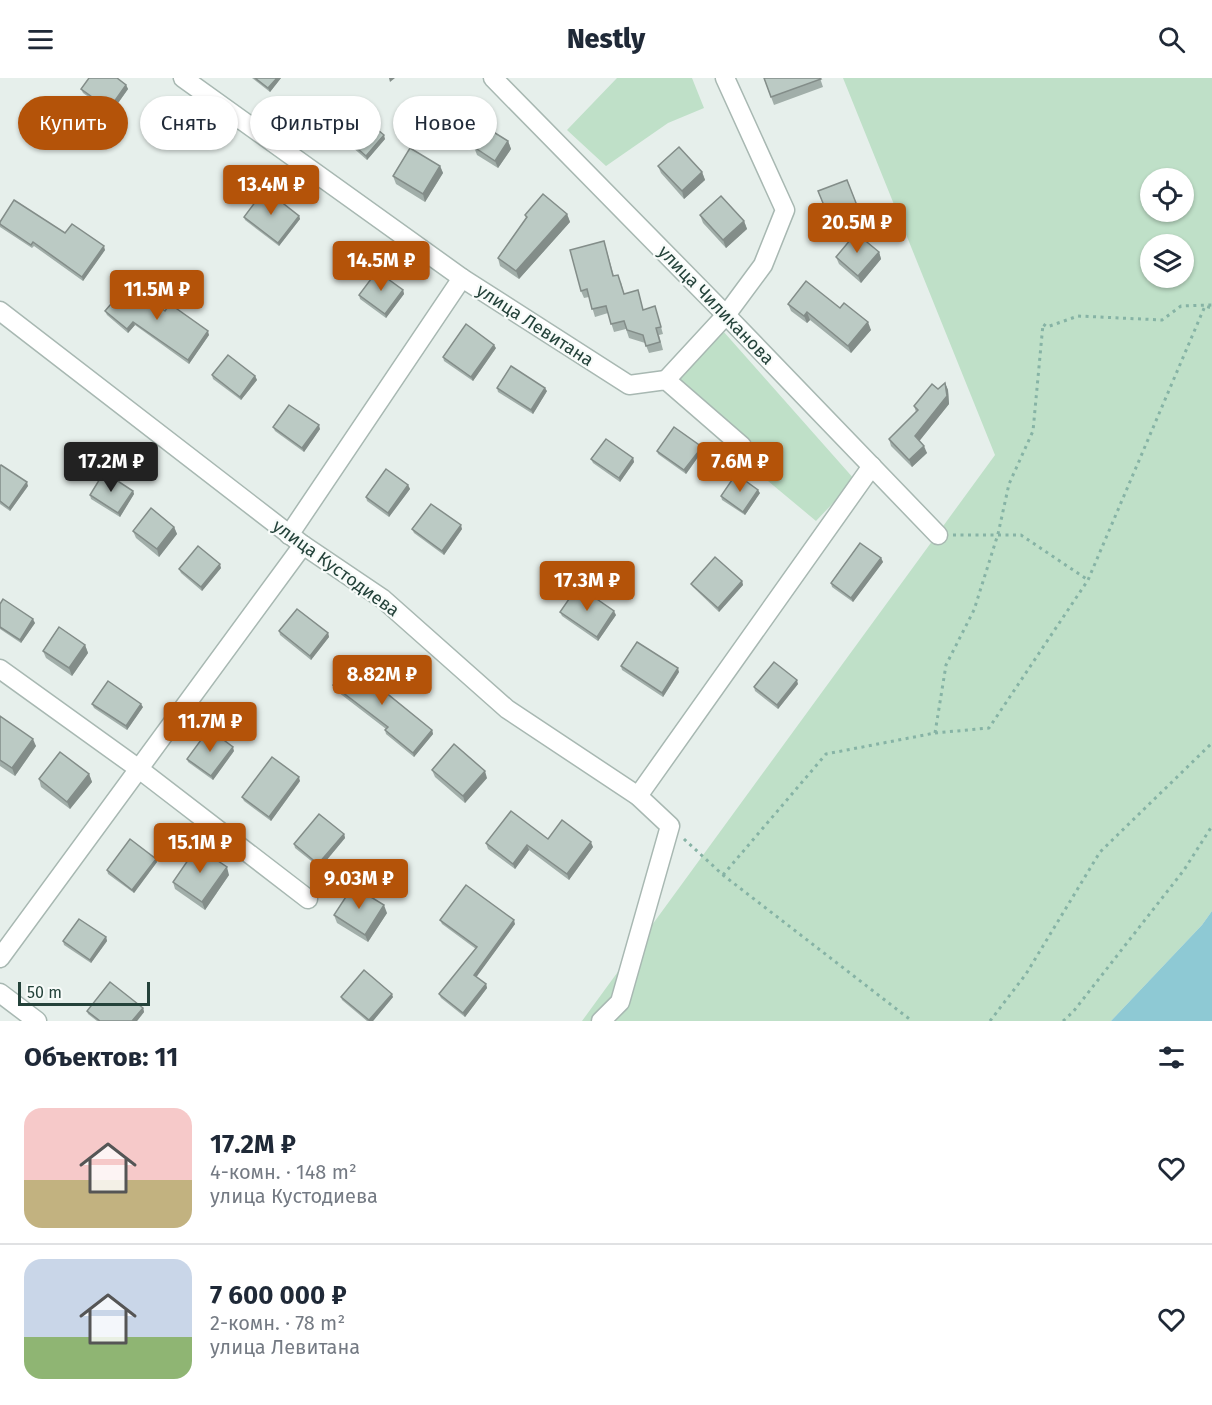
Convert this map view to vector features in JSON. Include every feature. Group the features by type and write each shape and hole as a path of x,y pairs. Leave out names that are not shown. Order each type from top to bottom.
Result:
{"street":[{"name":"улица Левитана","path":"183,78 462,278 628,385 666,380"},
{"name":"улица Чиликанова","path":"493,78 938,535"},
{"path":"725,78 785,210 763,265 726,315 666,380 742,446"},
{"path":"0,958 139,769 296,540 462,278"},
{"name":"улица Кустодиева","path":"0,311 296,540 383,599 507,709 638,796 670,826"},
{"path":"638,796 872,466"},
{"path":"0,669 139,769 308,899"},
{"path":"601,1021 620,1002 670,826"},
{"path":"0,993 37,1021"}],"path":[{"path":"935,733 946,665 974,610 998,534 1009,484 1033,431 1043,324 1047,327 1078,316 1161,320 1181,306 1212,306"},
{"path":"723,875 826,754 935,733 989,728 1088,580 1205,306"},
{"path":"938,535 1021,535 1088,580"},
{"path":"990,1021 1026,974 1100,852 1212,743"},
{"path":"670,826 723,875 912,1021"},
{"path":"1063,1021 1073,1012 1184,870 1212,826"}],"green space":[{"path":"617,78 692,78 704,108 668,123 606,166 567,130"},
{"path":"843,78 1212,78 1212,911 1202,925 1111,1021 582,1021 995,455"},
{"path":"723,331 855,480 816,521 743,460 753,443 679,378"}],"water":[{"path":"1212,911 1212,1021 1111,1021 1202,925"}],"building":[{"path":"89,78 117,78 126,85 118,96 91,96 81,89"},
{"path":"255,78 277,78 268,88"},
{"path":"764,78 820,78 821,79 771,97"},
{"path":"497,134 508,141 495,161 478,150 497,150"},
{"path":"679,147 702,172 682,191 658,166"},
{"path":"359,150 371,150 366,156"},
{"path":"409,150 413,150 440,166 423,194 393,176"},
{"path":"847,180 858,208 830,220 818,191"},
{"path":"265,189 299,216 278,243 244,217"},
{"path":"543,194 567,214 516,271 498,258 527,217 525,215"},
{"path":"721,196 744,221 723,240 700,215"},
{"path":"14,200 65,233 72,224 104,246 82,277 33,242 31,245 0,224"},
{"path":"856,233 879,252 858,276 836,257"},
{"path":"604,241 613,276 618,275 624,294 638,290 643,310 655,306 661,327 656,328 660,342 646,346 643,335 627,330 624,321 611,324 606,306 592,309 587,289 581,291 570,250"},
{"path":"377,271 403,290 385,314 359,295"},
{"path":"806,281 840,308 844,303 868,322 848,346 807,312 804,316 788,304"},
{"path":"130,282 165,311 170,304 208,331 188,360 133,322 127,329 105,311"},
{"path":"466,324 494,345 471,377 443,357"},
{"path":"228,355 255,376 240,397 212,375"},
{"path":"511,366 545,388 531,410 497,388"},
{"path":"945,383 947,396 915,436 924,446 909,460 889,439 918,410 914,406 932,384 938,389"},
{"path":"289,405 319,425 302,448 273,427"},
{"path":"674,427 702,447 684,470 657,451"},
{"path":"606,439 633,458 619,478 591,459"},
{"path":"1,465 27,482 9,508 0,501"},
{"path":"386,469 408,485 388,513 366,497"},
{"path":"104,472 133,491 118,513 90,495"},
{"path":"736,474 758,490 743,512 721,496"},
{"path":"431,504 461,525 442,551 412,529"},
{"path":"151,508 174,527 157,549 133,531"},
{"path":"860,543 881,558 851,598 831,583"},
{"path":"198,546 220,564 201,587 179,569"},
{"path":"715,557 742,581 718,608 691,584"},
{"path":"578,586 614,611 597,637 560,612"},
{"path":"3,599 33,619 20,640 0,627 0,604"},
{"path":"297,609 328,633 310,656 279,631"},
{"path":"59,627 85,645 69,668 43,651"},
{"path":"637,642 678,668 662,693 621,666"},
{"path":"352,661 387,687 384,691 432,730 413,753 385,730 388,727 333,685"},
{"path":"774,662 797,680 777,705 754,687"},
{"path":"108,681 141,704 126,726 92,704"},
{"path":"0,716 33,739 12,768 0,760"},
{"path":"209,729 233,747 211,776 187,759"},
{"path":"454,744 485,771 463,796 432,770"},
{"path":"60,752 89,774 67,802 39,779"},
{"path":"272,757 299,777 269,817 242,797"},
{"path":"511,811 548,839 562,820 591,842 567,874 527,845 513,864 486,843"},
{"path":"319,814 344,834 318,864 294,844"},
{"path":"130,839 156,859 132,890 107,870"},
{"path":"197,847 227,867 202,902 173,882"},
{"path":"466,885 514,920 474,975 486,984 463,1013 439,994 477,947 440,920"},
{"path":"353,886 384,905 365,935 334,915"},
{"path":"79,919 106,937 90,960 63,941"},
{"path":"364,970 392,994 369,1020 341,997"},
{"path":"110,982 143,1008 132,1021 100,1021 87,1011"}]}
